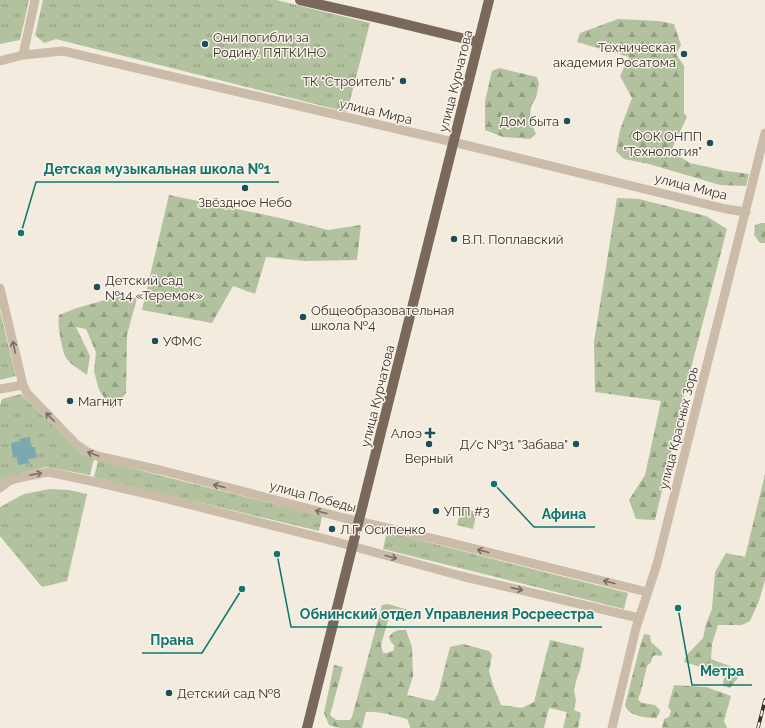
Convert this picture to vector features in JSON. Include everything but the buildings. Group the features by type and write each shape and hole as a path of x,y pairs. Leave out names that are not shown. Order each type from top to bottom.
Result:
{"main road":[{"path":"300,0 387,19 478,42"},
{"name":"улица Курчатова","path":"307,728 489,0"}],"street":[{"path":"23,54 35,0"},
{"name":"улица Мира","path":"0,61 23,54 63,51 453,142 726,209 746,212"},
{"name":"улица Красных Зорь","path":"612,728 639,618 657,564 765,133"},
{"path":"0,288 23,385 0,389"},
{"name":"улица Победы","path":"23,385 27,393 77,445 97,456 160,470 359,522 443,541 647,592"},
{"path":"0,488 9,481 48,472 164,498 353,546 460,576 639,618"}],"green space":[{"path":"0,0 29,0 20,40 0,44"},
{"path":"43,0 276,0 370,23 347,112 56,39 44,43 35,35"},
{"path":"618,19 659,21 674,24 681,45 676,54 684,66 684,113 687,117 671,151 690,163 726,171 749,174 746,186 720,185 649,164 624,159 616,151 620,130 632,98 620,76 629,57 577,42 580,33"},
{"path":"499,68 537,77 539,84 536,98 531,106 530,119 536,134 530,139 503,137 485,130 485,101 492,71"},
{"path":"169,195 280,218 328,230 361,225 357,260 305,261 266,257 255,294 233,286 212,323 142,310"},
{"path":"617,198 639,199 706,216 727,229 689,376 655,520 636,519 629,500 645,475 661,401 595,392 594,342"},
{"path":"765,223 765,243 760,243 754,235 755,225"},
{"path":"119,296 137,298 127,335 126,393 112,409 99,390 94,371 96,352 86,329 76,327 90,356 87,375 70,363 65,356 60,338 59,315 77,308"},
{"path":"0,311 16,376 0,380"},
{"path":"21,394 82,454 94,459 90,475 46,467 10,476 0,484 0,405 2,399"},
{"path":"98,460 322,516 319,531 94,477"},
{"path":"765,474 765,580 759,601 750,621 742,625 718,625 712,644 711,659 735,668 738,678 730,688 723,686 724,677 719,671 684,662 686,656 703,638 706,624 712,609 715,572 726,553 745,557"},
{"path":"50,489 69,490 87,494 67,581 42,587 0,536 0,507 24,494"},
{"path":"461,508 477,512 473,529 457,525"},
{"path":"387,532 628,593 624,609 383,549"},
{"path":"388,604 422,614 421,620 390,613 381,645 383,653 388,653 394,650 394,645 389,637 396,631 406,630 412,647 413,676 407,695 434,701 438,694 450,647 463,644 489,651 492,655 489,671 501,705 522,708 534,702 550,640 584,648 580,670 574,690 576,700 574,710 581,713 578,728 563,728 567,712 549,708 544,728 410,728 407,719 371,712 366,712 362,728 340,728 329,725 324,713 334,665 343,667 330,715 336,720 350,720 382,605"},
{"path":"644,634 650,635 651,642 662,652 662,655 653,656 651,662 647,666 638,700 642,703 655,705 660,710 656,718 643,717 633,714 625,705"},
{"path":"674,685 706,687 731,696 724,721 727,728 662,728 664,719 669,717 671,711 668,707"}],"water":[{"path":"30,437 31,447 35,447 37,458 28,459 29,463 18,465 17,457 13,458 11,443 20,441 19,439"}],"railway":[{"path":"758,728 765,700"}],"place":[{"name":"Они погибли за Родину. ПЯТКИНО","path":"205,44"},
{"name":"Техническая академия Росатома","path":"684,54"},
{"name":"ТК \"Строитель\"","path":"403,81"},
{"name":"Дом быта","path":"567,121"},
{"name":"ФОК ОНПП \"Технология\"","path":"710,143"},
{"name":"Звёздное Небо","path":"245,188"},
{"name":"Детская музыкальная школа №1","path":"21,233"},
{"name":"В.П. Поплавский","path":"454,239"},
{"name":"Детский сад №14 «Теремок»","path":"97,287"},
{"name":"Общеобразовательная школа №4","path":"303,317"},
{"name":"УФМС","path":"155,341"},
{"name":"Магнит","path":"70,401"},
{"name":"Алоэ","path":"430,433"},
{"name":"Верный","path":"429,444"},
{"name":"Д/с №31 \"Забава\"","path":"576,444"},
{"name":"Афина","path":"494,484"},
{"name":"УПП #3","path":"436,511"},
{"name":"Л.Г. Осипенко","path":"332,529"},
{"name":"Обнинский отдел Управления Росреестра","path":"277,554"},
{"name":"Прана","path":"242,589"},
{"name":"Метра","path":"678,608"},
{"name":"Детский сад №8","path":"169,693"}]}
